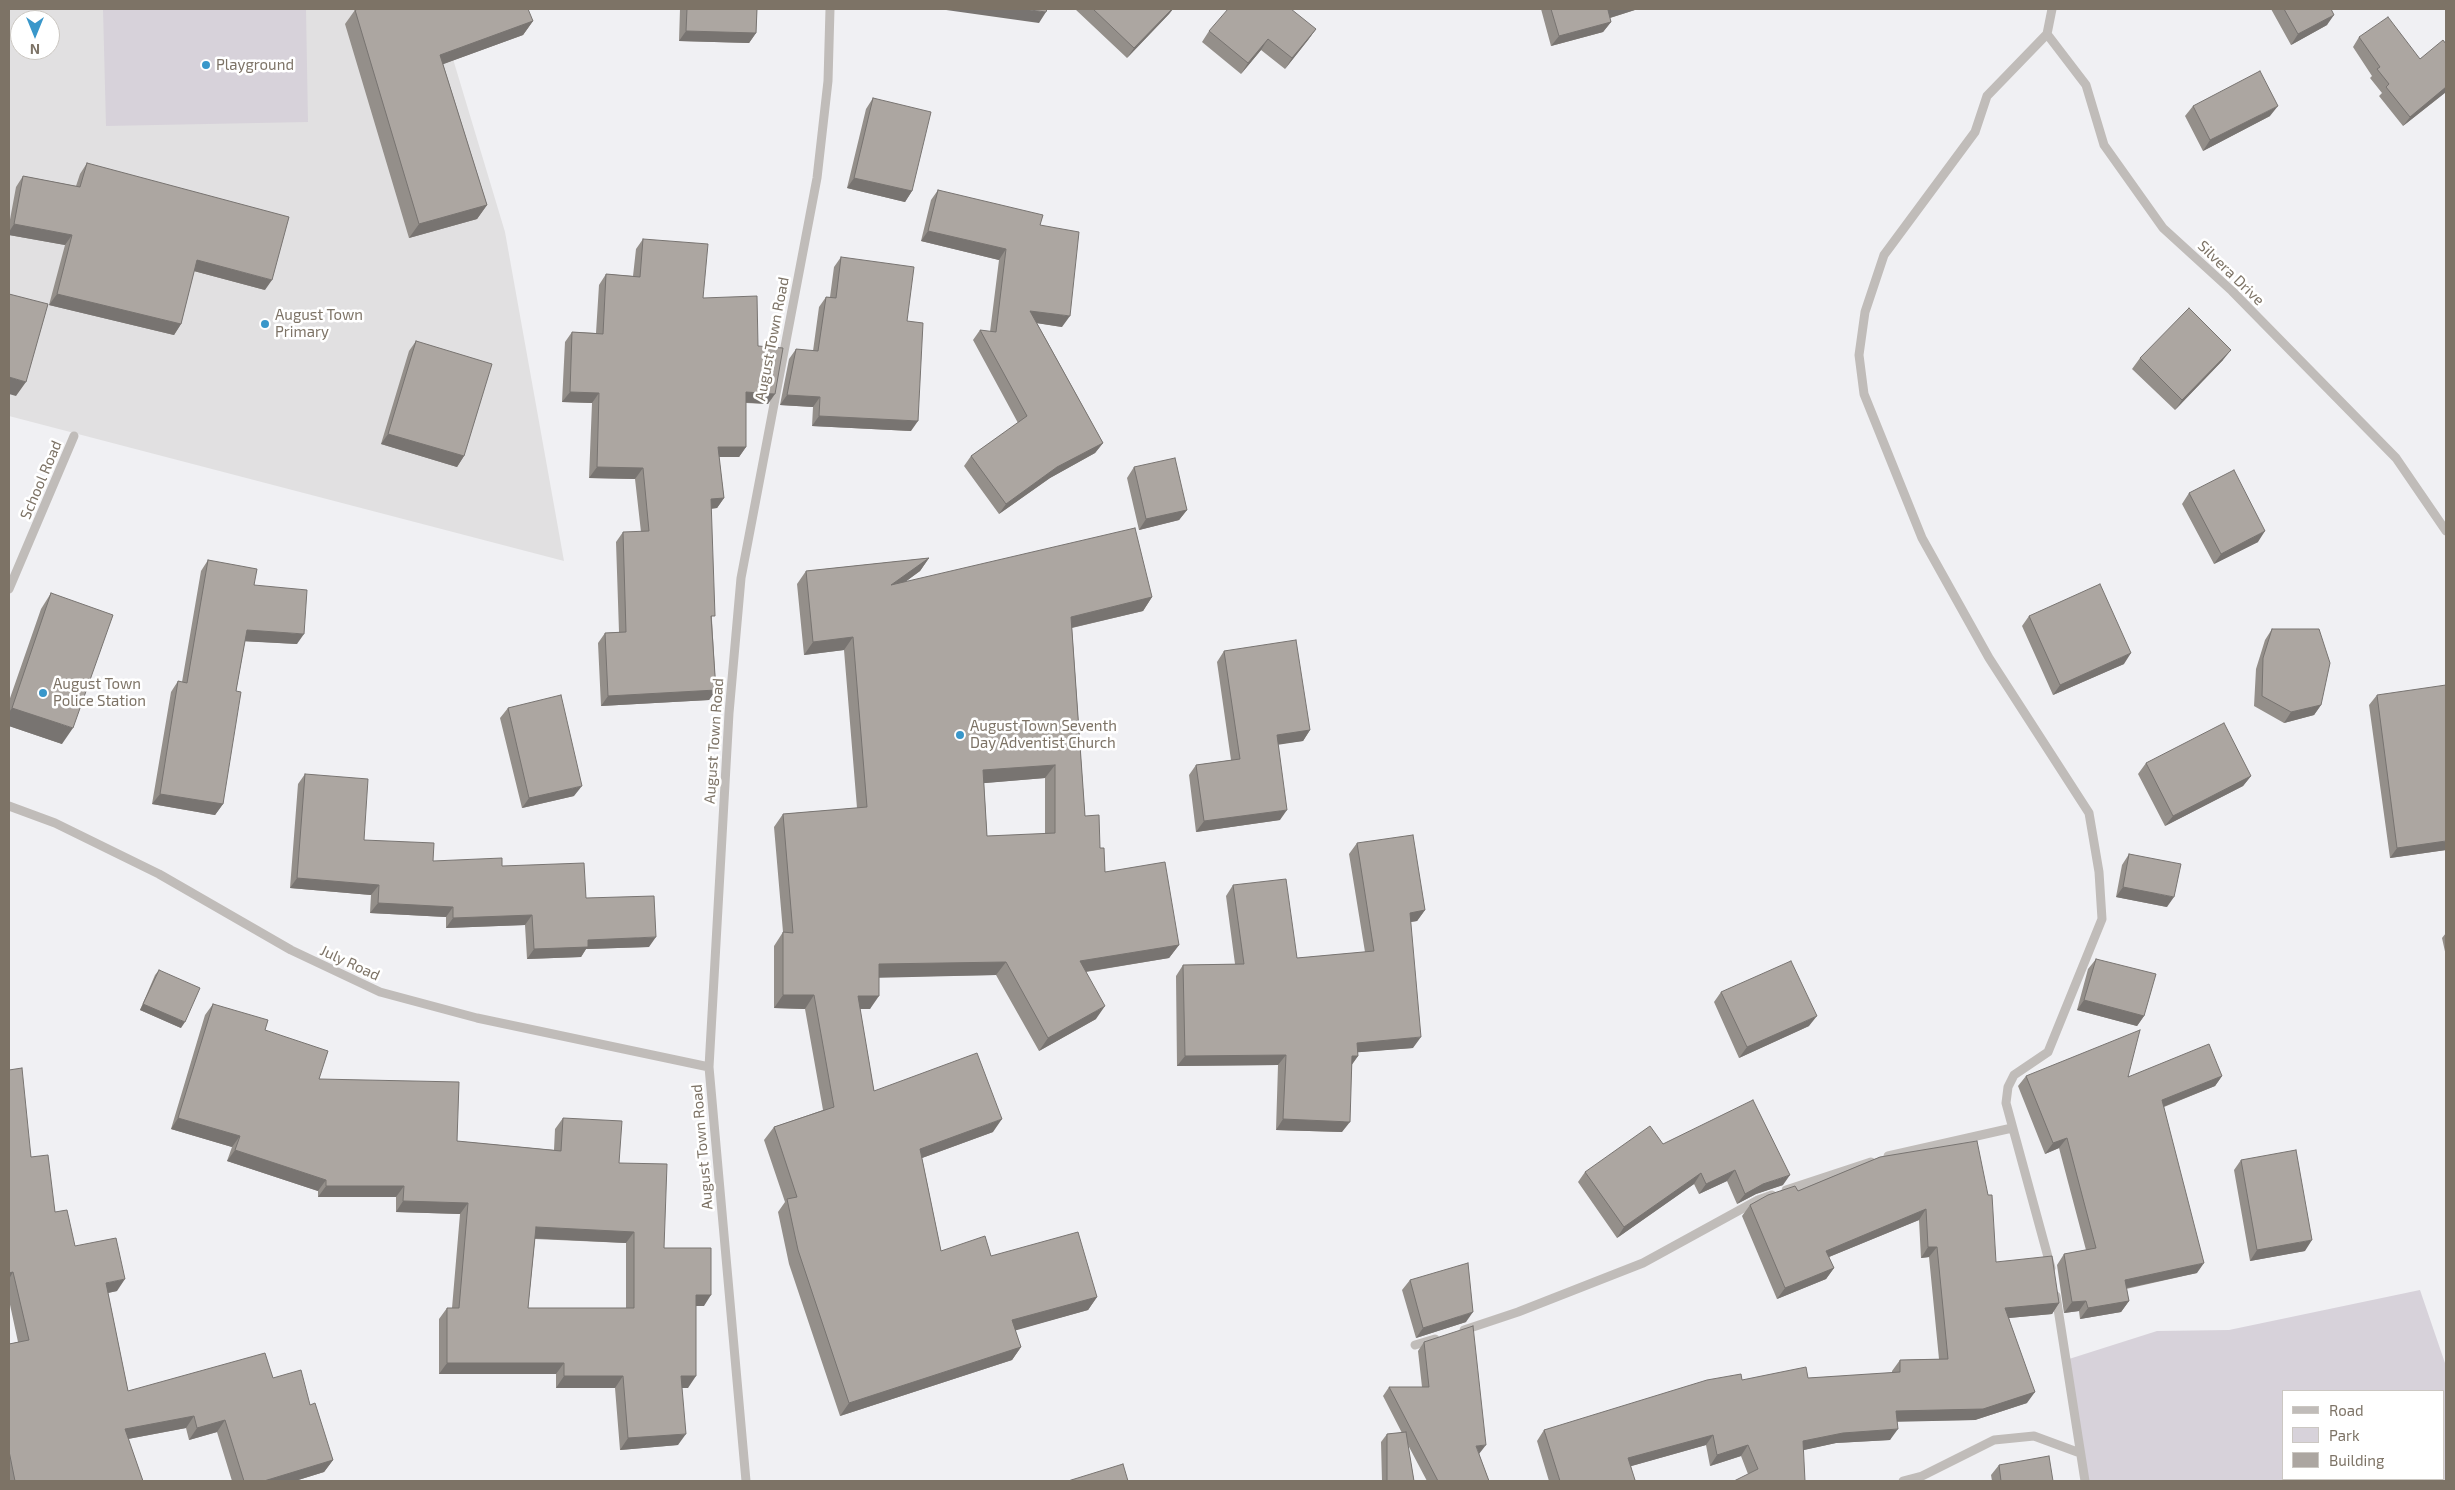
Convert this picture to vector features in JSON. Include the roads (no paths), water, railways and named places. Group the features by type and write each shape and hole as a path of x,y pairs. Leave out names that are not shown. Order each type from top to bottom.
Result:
{"street":[{"name":"August Town Road","path":"746,1481 709,1067 729,713 741,578 817,178 828,81 830,9"},
{"path":"2052,9 2047,34 1987,96 1975,132 1884,255 1864,312 1859,355 1864,394 1922,538 1988,658 2090,813 2099,872 2102,919 2048,1052 2014,1075 2008,1087 2006,1103 2054,1285 2085,1481"},
{"name":"Silvera Drive","path":"2047,34 2086,85 2104,145 2163,228 2232,292 2396,458 2446,531"},
{"name":"School Road","path":"9,589 74,436"},
{"name":"July Road","path":"9,806 54,823 159,874 291,950 380,992 477,1018 709,1067"},
{"path":"1452,1333 1518,1312 1643,1263 1758,1200 1882,1158 2012,1128"},
{"path":"1415,1346 1443,1336"},
{"path":"1903,1481 1922,1476 1994,1440 2034,1436 2080,1453"}],"place":[{"name":"Playground","path":"206,65"},
{"name":"August Town Primary","path":"265,324"},
{"name":"August Town Police Station","path":"43,693"},
{"name":"August Town Seventh Day Adventist Church","path":"960,735"}]}
